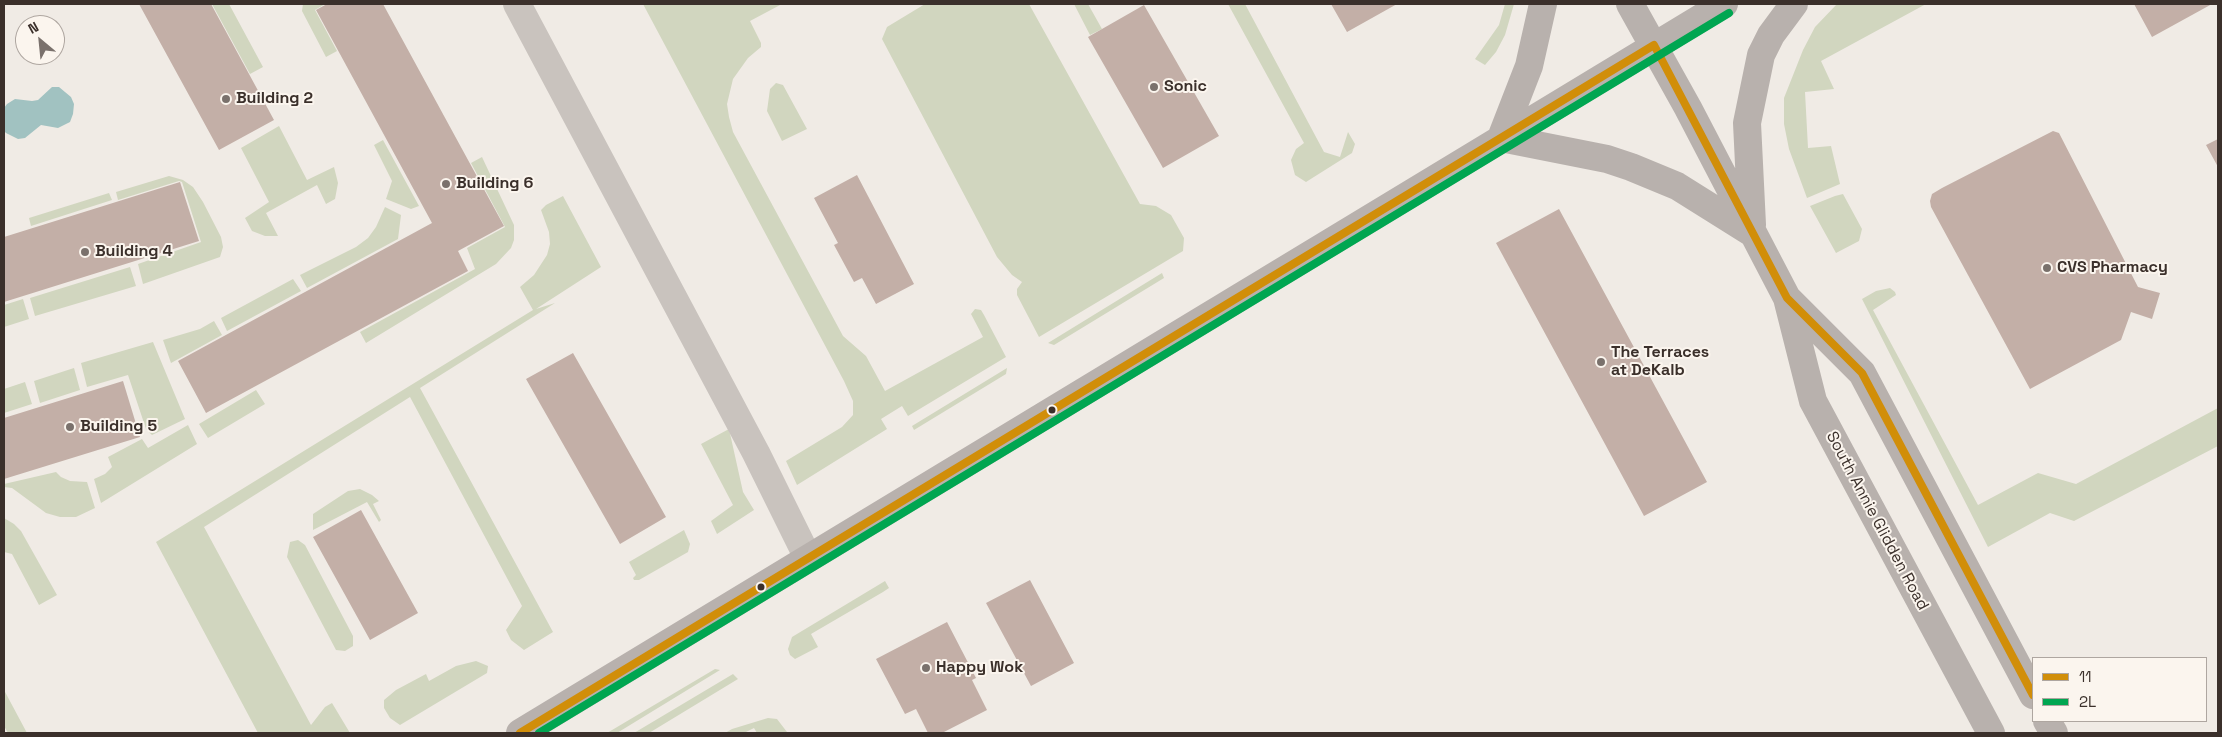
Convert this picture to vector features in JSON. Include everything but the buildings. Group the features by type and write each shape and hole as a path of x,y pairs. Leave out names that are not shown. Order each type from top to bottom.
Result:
{"main road":[{"path":"1501,138 1530,66 1543,4"},
{"name":"South Annie Glidden Road","path":"1630,4 1654,45 1787,298 1813,401 1991,733"},
{"path":"520,733 1724,4"},
{"path":"1753,234 1747,123 1761,55 1771,35 1794,4"},
{"path":"1501,138 1607,159 1632,167 1677,186 1753,234"},
{"name":"South Annie Glidden Road","path":"1787,298 1862,373 2032,693"},
{"path":"2048,722 2054,733"}],"lane":[{"path":"518,4 756,453 808,558"}],"green space":[{"path":"212,4 229,4 263,67 250,74"},
{"path":"303,4 325,4 315,10 337,51 326,57 302,11"},
{"path":"643,4 782,4 750,21 761,43 761,47 748,58 733,79 727,104 729,117 733,132 843,336 866,356 885,391 983,337 971,314 975,309 981,310 1006,357 908,416 902,406 881,419 887,429 797,485 786,461 842,427 853,415 853,401"},
{"path":"925,4 1029,4 1140,204 1156,206 1171,215 1184,238 1183,251 1039,337 1017,295 1017,289 1022,282 1012,275 997,257 882,39 887,27"},
{"path":"1074,4 1088,4 1102,29 1090,35"},
{"path":"1228,4 1245,4 1324,152 1340,157 1348,132 1355,144 1352,153 1306,182 1295,175 1291,160 1296,149 1304,143"},
{"path":"1505,4 1514,4 1505,35 1496,52 1485,65 1475,59 1499,25"},
{"path":"1837,4 1926,4 1821,61 1834,89 1805,92 1808,148 1831,146 1840,184 1807,198 1789,149 1784,124 1784,98 1803,50 1815,27"},
{"path":"776,83 783,85 807,129 782,141 767,111 770,89"},
{"path":"279,126 307,180 334,167 338,183 335,199 326,204 317,185 266,213 278,236 265,236 252,231 245,218 269,202 241,148"},
{"path":"383,140 419,206 411,209 386,199 392,181 374,145"},
{"path":"482,157 514,225 514,240 511,248 496,264 366,343 360,332 475,269 467,248 505,227 471,163"},
{"path":"169,176 183,180 193,187 221,237 223,247 220,257 143,284 138,264 201,242 182,182 179,181 118,200 116,192"},
{"path":"109,193 112,200 31,226 29,218"},
{"path":"1843,194 1862,229 1859,241 1836,253 1810,206"},
{"path":"563,196 601,267 536,309 555,303 420,388 553,632 524,650 511,640 506,630 522,606 410,397 204,527 311,725 325,707 332,703 350,733 258,733 156,542 533,310 520,287 534,275 547,255 550,244 549,232 541,210 546,205"},
{"path":"385,207 401,215 398,239 307,288 300,275 356,247 368,238 376,227"},
{"path":"130,267 136,286 35,316 30,298"},
{"path":"1162,273 1164,278 1054,345 1048,343"},
{"path":"293,279 301,291 227,331 221,318"},
{"path":"1890,288 1896,295 1873,310 1978,505 2038,473 2076,484 2218,408 2218,446 2074,521 2050,513 1988,547 1862,299 1876,291"},
{"path":"23,299 29,319 4,327 4,305"},
{"path":"214,321 222,335 171,363 163,340 200,329"},
{"path":"153,342 185,419 152,435 146,429 128,375 87,387 81,363"},
{"path":"74,368 80,390 40,403 34,381"},
{"path":"1007,368 1006,374 914,430 912,426"},
{"path":"25,382 32,404 4,413 4,389"},
{"path":"256,390 265,404 208,438 199,424"},
{"path":"188,425 197,444 101,503 94,479 105,474 112,467 108,457 142,439 148,448"},
{"path":"729,429 743,492 754,510 717,534 711,521 733,505 701,444"},
{"path":"56,472 61,477 70,481 87,482 95,508 76,517 60,517 46,513 12,488 4,487 4,484"},
{"path":"360,489 379,501 373,504 381,520 379,522 367,502 313,530 313,514 348,491"},
{"path":"4,518 21,531 57,595 39,605 12,554 4,552"},
{"path":"684,530 690,544 688,552 639,580 634,580 633,578 636,575 629,562"},
{"path":"298,540 305,545 353,636 353,646 345,651 336,650 287,557 290,542"},
{"path":"885,581 889,588 811,634 818,647 795,659 790,655 788,649 792,637"},
{"path":"476,661 488,666 487,673 400,725 390,718 384,708 384,700 396,690 426,674 429,681 456,666"},
{"path":"715,669 720,670 617,733 607,733"},
{"path":"733,674 738,679 649,733 634,733"},
{"path":"4,690 27,733 8,733 4,726"},
{"path":"768,718 777,719 787,732 757,733 754,728 744,733 725,733 732,729"}],"water":[{"path":"52,87 59,87 71,97 74,104 70,122 58,128 41,125 25,138 18,139 4,131 4,108 7,104 15,99 38,100"}],"transit line":[{"name":"2L","path":"539,733 1729,13"},
{"name":"11","path":"520,733 1654,45 1787,298 1862,373 2032,693"}],"place":[{"name":"Sonic","path":"1154,87"},
{"name":"Building 2","path":"226,99"},
{"name":"Building 6","path":"446,184"},
{"name":"Building 4","path":"85,252"},
{"name":"CVS Pharmacy","path":"2047,268"},
{"name":"The Terraces at DeKalb","path":"1601,362"},
{"name":"Building 5","path":"70,427"},
{"name":"Happy Wok","path":"926,668"}]}
